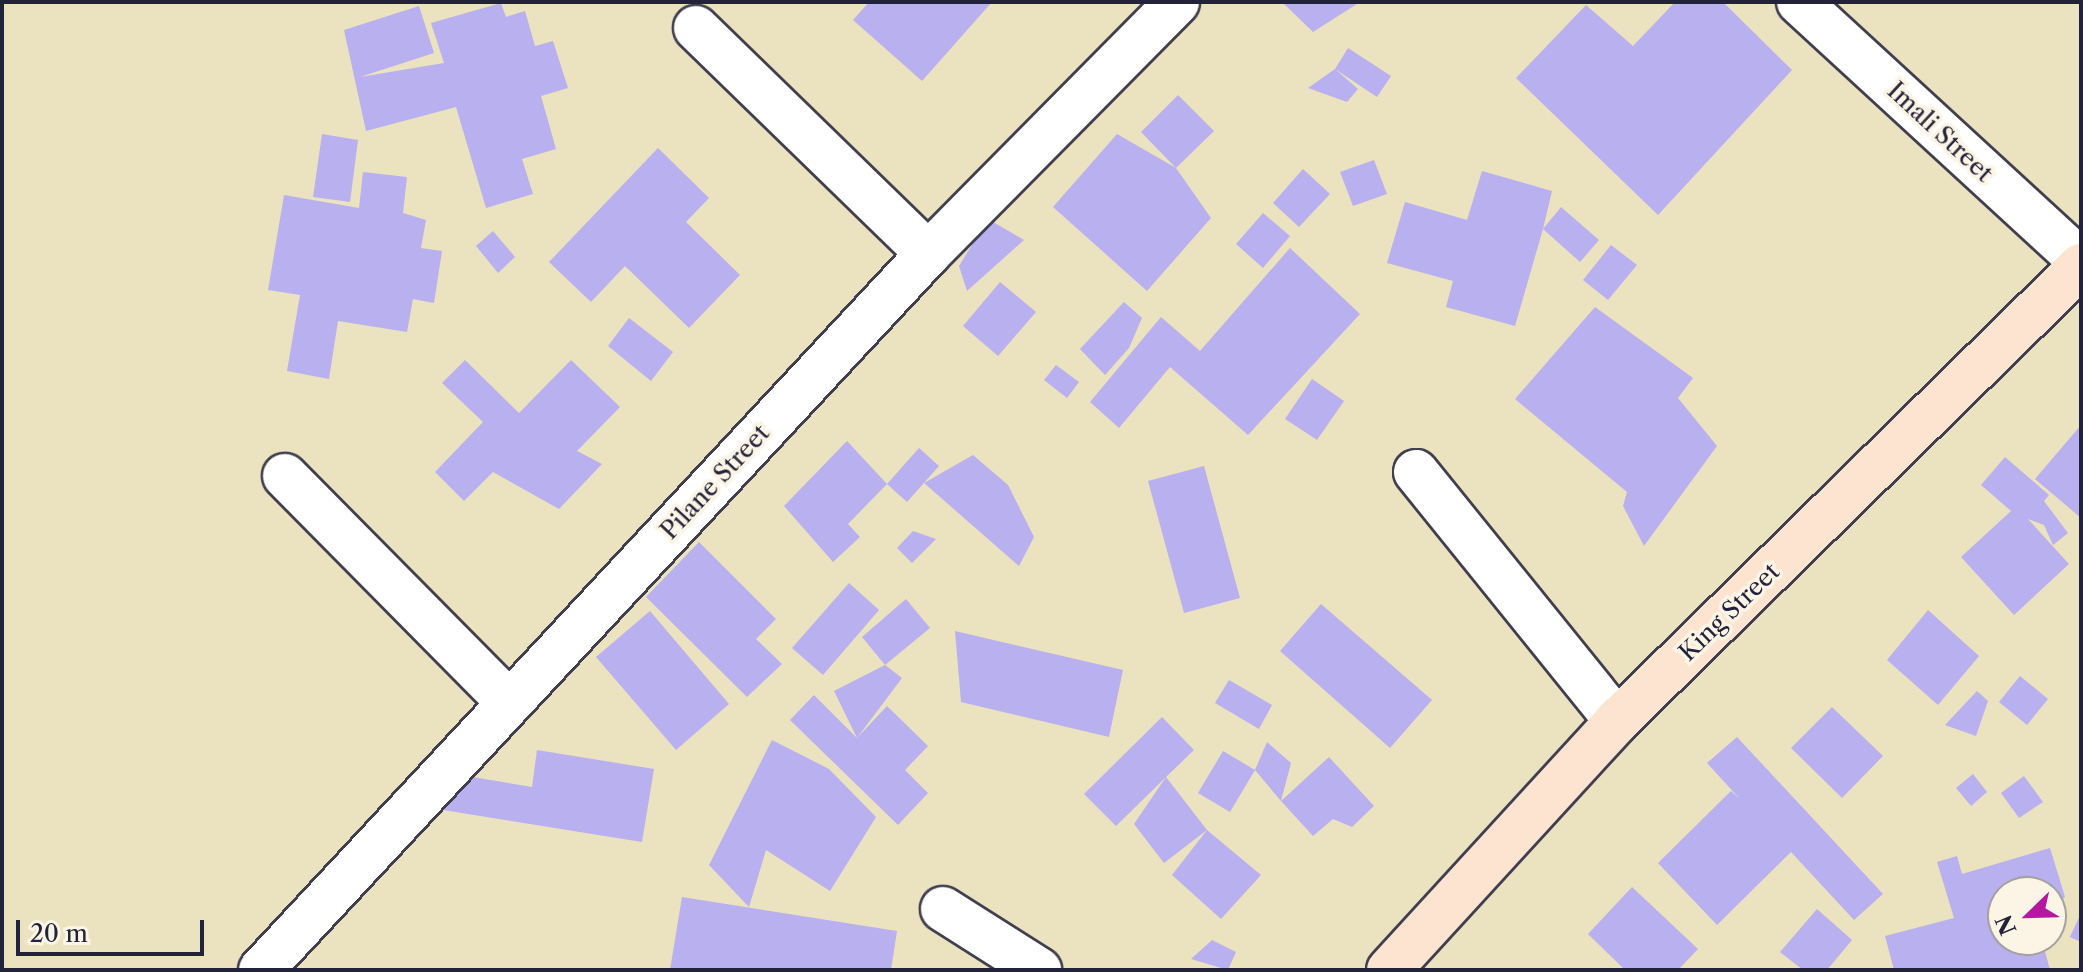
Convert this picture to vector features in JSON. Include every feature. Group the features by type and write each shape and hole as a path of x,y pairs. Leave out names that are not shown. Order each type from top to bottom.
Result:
{"street":[{"name":"Pilane Street","path":"261,970 928,254 1177,2"},
{"name":"Imali Street","path":"1799,2 2081,264"},
{"path":"696,28 928,254"},
{"name":"King Street","path":"1389,970 1617,721 2081,264"},
{"path":"1416,472 1617,721"},
{"path":"285,476 509,702"},
{"path":"943,909 1039,970"}],"building":[{"path":"869,2 992,2 922,81 853,20"},
{"path":"1282,2 1360,2 1313,32"},
{"path":"1675,2 1723,2 1792,70 1658,215 1516,78 1586,5 1633,46"},
{"path":"501,3 506,17 525,11 535,46 553,41 568,88 541,96 556,149 522,159 533,194 486,208 456,107 366,131 344,30 419,6 434,53 360,77 444,63 431,23"},
{"path":"1348,48 1391,76 1377,97 1335,69"},
{"path":"1335,69 1358,89 1347,102 1308,88"},
{"path":"1178,95 1214,131 1176,168 1141,132"},
{"path":"322,134 358,140 350,202 313,197"},
{"path":"1117,134 1176,168 1211,218 1147,291 1053,207"},
{"path":"658,148 709,198 686,222 740,275 689,328 625,266 591,302 549,262"},
{"path":"1374,160 1387,194 1353,206 1340,172"},
{"path":"1303,169 1330,194 1299,227 1273,203"},
{"path":"1482,171 1552,191 1515,326 1446,307 1453,281 1387,263 1405,202 1467,220"},
{"path":"363,172 407,177 403,213 426,220 421,248 442,251 434,303 413,299 407,332 338,321 329,379 287,371 300,295 268,290 284,195 359,208"},
{"path":"1561,207 1599,240 1580,262 1543,229"},
{"path":"1263,213 1290,236 1263,268 1236,244"},
{"path":"988,219 1024,240 967,291 959,266"},
{"path":"493,231 515,257 498,273 476,246"},
{"path":"1611,245 1637,265 1608,300 1583,280"},
{"path":"1290,248 1360,314 1248,435 1170,367 1119,428 1090,402 1161,317 1200,351"},
{"path":"1000,282 1036,312 998,356 963,326"},
{"path":"1124,302 1142,318 1129,348 1105,375 1080,349"},
{"path":"1595,307 1693,378 1678,398 1717,446 1644,546 1623,506 1627,492 1515,399"},
{"path":"629,318 673,352 651,381 608,346"},
{"path":"465,360 519,413 571,360 620,407 577,451 602,464 559,509 493,472 464,501 435,472 483,422 442,383"},
{"path":"1056,365 1079,382 1067,398 1044,380"},
{"path":"1312,379 1344,401 1317,440 1285,419"},
{"path":"2081,425 2081,518 2035,479"},
{"path":"847,441 887,484 848,524 860,537 833,562 784,506"},
{"path":"919,448 939,466 907,502 887,484"},
{"path":"973,455 1008,485 1034,537 1019,566 924,483"},
{"path":"2005,457 2049,495 2044,501 2068,533 2053,545 2044,525 2028,519 2069,564 2014,615 1961,557 2011,511 1981,485"},
{"path":"1204,466 1240,598 1184,613 1148,481"},
{"path":"913,531 936,539 912,563 897,548"},
{"path":"699,542 776,619 756,639 782,664 747,697 646,597"},
{"path":"849,583 879,610 823,675 792,648"},
{"path":"906,599 930,628 885,665 862,637"},
{"path":"1321,604 1432,700 1390,748 1280,651"},
{"path":"1928,610 1979,656 1938,705 1887,660"},
{"path":"650,611 729,704 676,750 596,657"},
{"path":"955,631 1123,670 1109,737 961,702"},
{"path":"885,665 902,678 857,738 834,691"},
{"path":"2020,676 2048,699 2027,725 1999,702"},
{"path":"1229,680 1272,705 1259,729 1215,703"},
{"path":"1977,691 1988,701 1976,736 1945,725"},
{"path":"814,695 857,738 887,706 928,746 905,770 928,793 898,825 790,720"},
{"path":"1832,707 1883,756 1842,798 1791,748"},
{"path":"1162,717 1194,750 1116,826 1084,794"},
{"path":"1737,737 1883,894 1854,920 1791,852 1717,925 1658,863 1731,791 1740,799 1707,763"},
{"path":"772,740 829,769 876,817 830,891 766,850 749,907 709,865"},
{"path":"1267,742 1291,763 1281,801 1255,770"},
{"path":"537,750 654,769 642,842 443,810 449,773 532,787"},
{"path":"1223,751 1255,770 1230,812 1198,793"},
{"path":"1329,757 1374,806 1352,827 1333,819 1313,836 1281,801"},
{"path":"1973,774 1987,792 1971,806 1956,788"},
{"path":"2024,776 2043,802 2019,818 2001,793"},
{"path":"1166,777 1207,830 1164,863 1134,824"},
{"path":"1207,830 1261,875 1221,919 1172,875"},
{"path":"2050,848 2059,876 1987,876 1987,956 2046,956 2050,970 1894,970 1885,936 1954,918 1937,862 1957,856 1962,874"},
{"path":"1632,887 1698,949 1678,970 1625,970 1588,934"},
{"path":"682,897 897,931 891,970 670,970"},
{"path":"1817,909 1852,940 1827,970 1803,970 1780,952"},
{"path":"2081,913 2081,942 2070,937"},
{"path":"1212,940 1236,952 1228,970 1191,959"}]}
